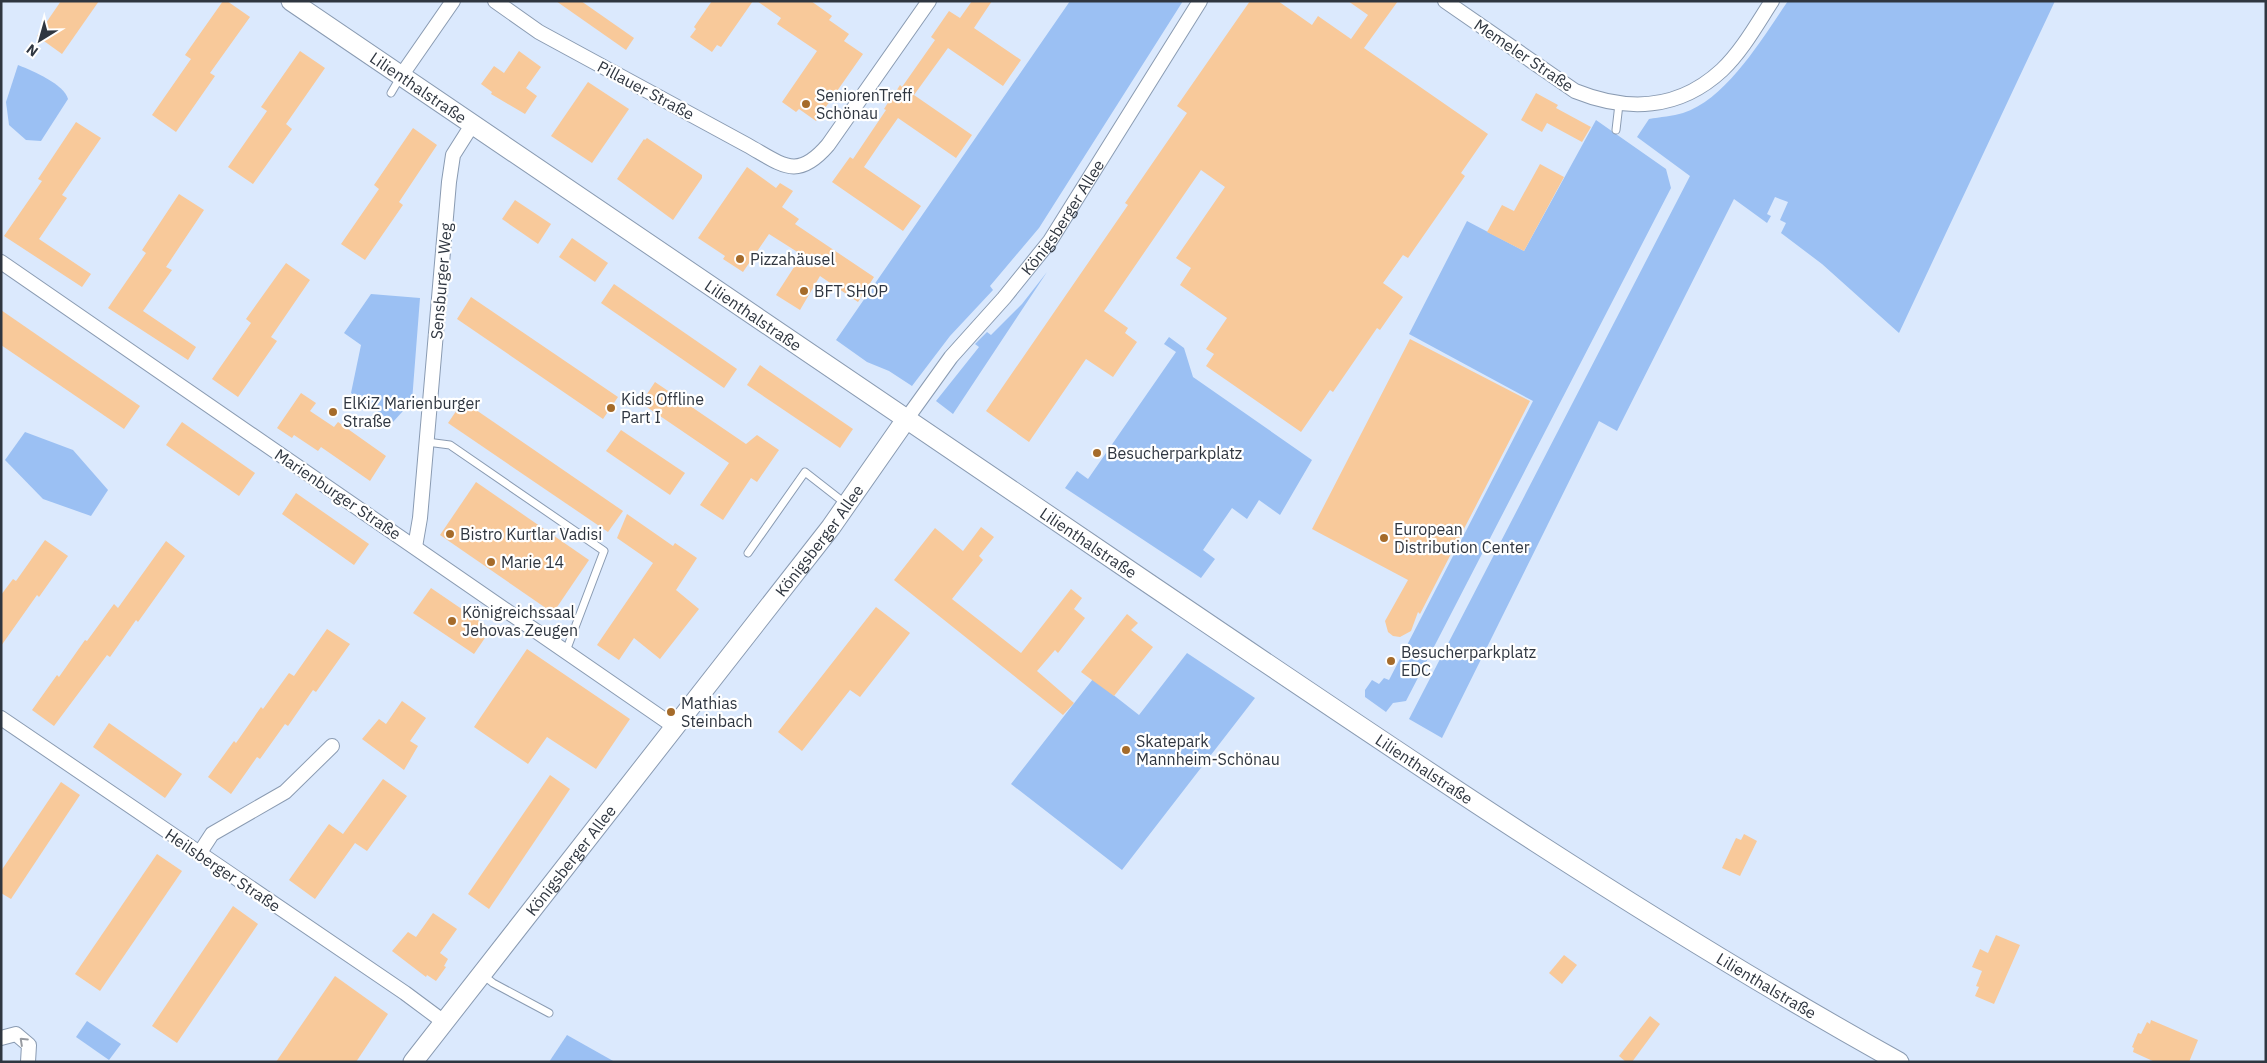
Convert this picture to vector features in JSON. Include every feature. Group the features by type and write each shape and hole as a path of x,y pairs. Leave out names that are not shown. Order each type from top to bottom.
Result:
{"street":[{"name":"Lilienthalstraße","path":"291,1 905,421 1338,712 1533,840 1685,935 1899,1062"},
{"path":"401,76 453,1"},
{"name":"Pillauer Straße","path":"495,1 539,32 772,159 780,163 801,167 816,158 828,144 929,1"},
{"name":"Königsberger Allee","path":"413,1062 831,528 846,504 951,357 1004,298 1050,241 1200,1"},
{"name":"Memeler Straße","path":"1445,1 1575,90 1596,99 1618,104 1647,105 1676,99 1700,87 1723,69 1772,1"},
{"name":"Sensburger Weg","path":"415,547 420,518 439,283 453,155 472,126"},
{"name":"Marienburger Straße","path":"1,262 675,727"},
{"name":"Heilsberger Straße","path":"1,718 405,993 444,1022"},
{"path":"199,854 212,834 285,792 332,746"},
{"path":"1,1038 16,1034 29,1045 28,1062"}],"lane":[{"path":"392,93 401,76"},
{"path":"1616,130 1618,104"},
{"path":"427,442 450,445 604,551 566,651"},
{"path":"748,553 805,472 846,504"},
{"path":"483,975 493,983 549,1013"}],"shaded area":[{"path":"1070,1 1183,1 1039,228 990,286 993,290 950,336 912,386 889,371 867,362 836,340"},
{"path":"1788,1 2055,1 1899,333 1822,264 1781,233 1786,223 1780,220 1788,202 1775,197 1767,214 1771,216 1767,223 1734,199 1617,431 1599,421 1442,738 1409,719 1690,176 1637,137 1649,119 1683,113 1699,106 1714,95 1743,65"},
{"path":"18,65 54,83 61,88 68,99 41,141 26,140 9,125 6,102"},
{"path":"1596,120 1666,169 1671,188 1406,701 1393,703 1386,712 1365,697 1365,690 1372,680 1379,684 1384,678 1389,680 1533,401 1409,334 1467,221 1524,251"},
{"path":"1047,272 953,414 936,401 979,347 975,344 987,332 991,335 1022,304"},
{"path":"371,294 420,298 412,401 393,422 351,393 361,345 344,333"},
{"path":"1169,337 1184,348 1193,377 1312,460 1280,515 1259,500 1247,519 1232,508 1203,550 1215,559 1201,578 1065,488 1077,471 1088,479 1176,352 1164,344"},
{"path":"25,432 73,450 108,490 91,516 43,499 5,460"},
{"name":"Skatepark Mannheim-Schönau","path":"1187,653 1255,698 1122,870 1011,784 1093,679 1139,715"},
{"path":"87,1021 121,1044 109,1060 76,1037"},
{"path":"567,1035 615,1062 549,1062"}],"building":[{"path":"61,1 99,1 62,54 37,36"},
{"path":"223,1 227,1 250,17 210,73 215,76 176,132 152,115 191,59 185,55"},
{"path":"556,1 581,1 634,38 626,50"},
{"path":"712,1 753,1 721,47 717,45 712,52 690,37 696,29 694,27"},
{"path":"757,1 811,1 832,16 829,20 849,34 844,41 863,54 816,121 799,109 796,112 782,102 817,51 777,24 781,18"},
{"path":"972,1 992,1 974,28 1021,60 1003,86 948,48 914,95 972,135 956,158 898,118 881,142 864,167 921,206 903,231 832,182 850,157 853,159 886,110 884,109 889,101 884,92 895,93 900,85 902,87 935,40 931,37 949,11 960,18"},
{"path":"1250,1 1278,1 1312,25 1318,16 1351,39 1368,15 1348,1 1398,1 1364,48 1488,134 1461,173 1465,176 1408,258 1403,255 1383,283 1403,297 1380,330 1377,328 1333,392 1330,390 1301,432 1206,366 1214,354 1206,349 1227,318 1180,285 1191,268 1176,258 1225,187 1201,170 1104,311 1128,328 1125,333 1137,342 1113,377 1086,359 1029,442 986,411 1128,205 1125,203 1187,113 1177,106"},
{"path":"300,51 325,68 286,124 292,129 253,184 228,167 267,111 261,107"},
{"path":"519,51 541,67 526,88 537,96 525,114 491,94 492,92 481,84 494,66 504,73"},
{"path":"588,82 629,109 592,163 551,136"},
{"path":"1536,93 1558,105 1556,108 1591,127 1582,142 1547,123 1542,132 1521,120"},
{"path":"76,122 101,138 62,195 67,198 39,239 91,274 82,287 4,236 42,181 38,179"},
{"path":"413,128 437,145 399,202 403,205 365,260 341,244 379,189 374,185"},
{"path":"647,138 702,175 702,178 673,220 617,179 644,139"},
{"path":"1540,164 1564,177 1524,251 1487,232 1502,205 1514,211"},
{"path":"747,167 776,188 780,183 793,191 782,207 799,219 795,224 874,277 858,302 820,276 800,310 776,295 798,261 795,259 799,253 769,234 743,272 723,259 725,256 698,238"},
{"path":"179,194 204,210 166,267 172,270 143,311 196,347 188,360 108,308 146,253 142,250"},
{"path":"515,200 551,224 538,244 502,219"},
{"path":"572,238 608,263 595,282 559,257"},
{"path":"286,263 310,280 271,337 277,341 238,397 212,379 251,323 246,319"},
{"path":"614,284 737,369 724,388 601,303"},
{"path":"471,297 618,397 603,419 457,319"},
{"path":"1,310 140,406 124,429 1,345"},
{"path":"1410,339 1530,401 1420,614 1418,612 1411,631 1400,637 1393,636 1388,632 1385,621 1408,580 1312,529"},
{"path":"760,365 853,429 840,448 747,385"},
{"path":"655,382 746,444 757,435 779,450 757,482 751,478 723,520 700,505 729,463 641,403"},
{"path":"301,393 316,403 310,411 334,427 338,422 386,456 370,481 321,447 318,451 294,435 292,438 277,428"},
{"path":"463,401 623,511 608,532 448,423"},
{"path":"182,422 255,473 239,496 166,445"},
{"path":"621,430 685,473 670,495 606,451"},
{"path":"476,482 589,560 553,613 440,535"},
{"path":"296,493 369,544 354,565 282,514"},
{"path":"627,514 673,546 675,543 697,558 676,590 699,609 660,659 634,638 619,660 597,645 653,563 617,538"},
{"path":"981,527 994,537 979,556 983,560 952,599 1021,653 1071,589 1082,598 1074,609 1085,618 1058,653 1055,650 1037,671 1074,703 1063,715 894,580 935,528 963,551"},
{"path":"45,540 68,556 39,597 37,595 1,646 1,595 13,579 16,581"},
{"path":"166,541 185,556 138,622 136,620 110,657 107,655 54,726 32,710 57,675 59,677 114,604 118,608"},
{"name":"Königreichssaal Jehovas Zeugen","path":"431,588 491,629 474,654 413,613"},
{"path":"876,607 910,633 860,697 850,690 802,751 778,732"},
{"path":"1127,614 1138,623 1131,630 1153,647 1114,696 1081,672"},
{"path":"327,629 350,644 316,692 313,690 288,726 285,724 260,759 257,757 231,794 208,777 234,741 236,743 261,707 263,709 289,673 294,676"},
{"path":"527,649 630,719 596,769 547,737 528,764 474,727"},
{"path":"402,701 426,718 410,741 418,746 404,770 362,739 379,719 386,724"},
{"path":"109,723 182,774 165,798 93,747"},
{"path":"550,775 570,789 489,909 468,894"},
{"path":"383,779 407,796 367,851 355,843 315,899 289,880 329,824 343,834"},
{"path":"61,782 80,795 11,899 1,893 1,871"},
{"path":"1744,834 1757,841 1740,876 1722,868 1736,838 1741,840"},
{"path":"157,854 182,871 100,991 75,974"},
{"path":"233,906 258,924 177,1043 152,1026"},
{"path":"433,913 457,929 440,953 448,959 444,966 446,967 436,981 427,975 426,977 392,951 408,932 416,937"},
{"path":"1996,935 2020,945 1994,1004 1975,996 1979,987 1976,986 1982,971 1972,967 1980,949 1988,953"},
{"path":"1564,955 1577,965 1562,984 1549,973"},
{"path":"335,976 388,1014 356,1062 276,1062"},
{"path":"1650,1016 1660,1024 1632,1062 1626,1062 1619,1056"},
{"path":"2151,1020 2198,1040 2189,1062 2155,1062 2133,1052 2134,1048 2132,1047 2138,1033 2141,1034 2147,1022 2150,1024"}],"place":[{"name":"SeniorenTreff Schönau","path":"806,104"},
{"name":"Pizzahäusel","path":"740,259"},
{"name":"BFT SHOP","path":"804,291"},
{"name":"Kids Offline Part I","path":"611,408"},
{"name":"ElKiZ Marienburger Straße","path":"333,412"},
{"name":"Besucherparkplatz","path":"1097,453"},
{"name":"Bistro Kurtlar Vadisi","path":"450,534"},
{"name":"European Distribution Center","path":"1384,538"},
{"name":"Marie 14","path":"491,562"},
{"name":"Königreichssaal Jehovas Zeugen","path":"452,621"},
{"name":"Besucherparkplatz EDC","path":"1391,661"},
{"name":"Mathias Steinbach","path":"671,712"},
{"name":"Skatepark Mannheim-Schönau","path":"1126,750"}]}
